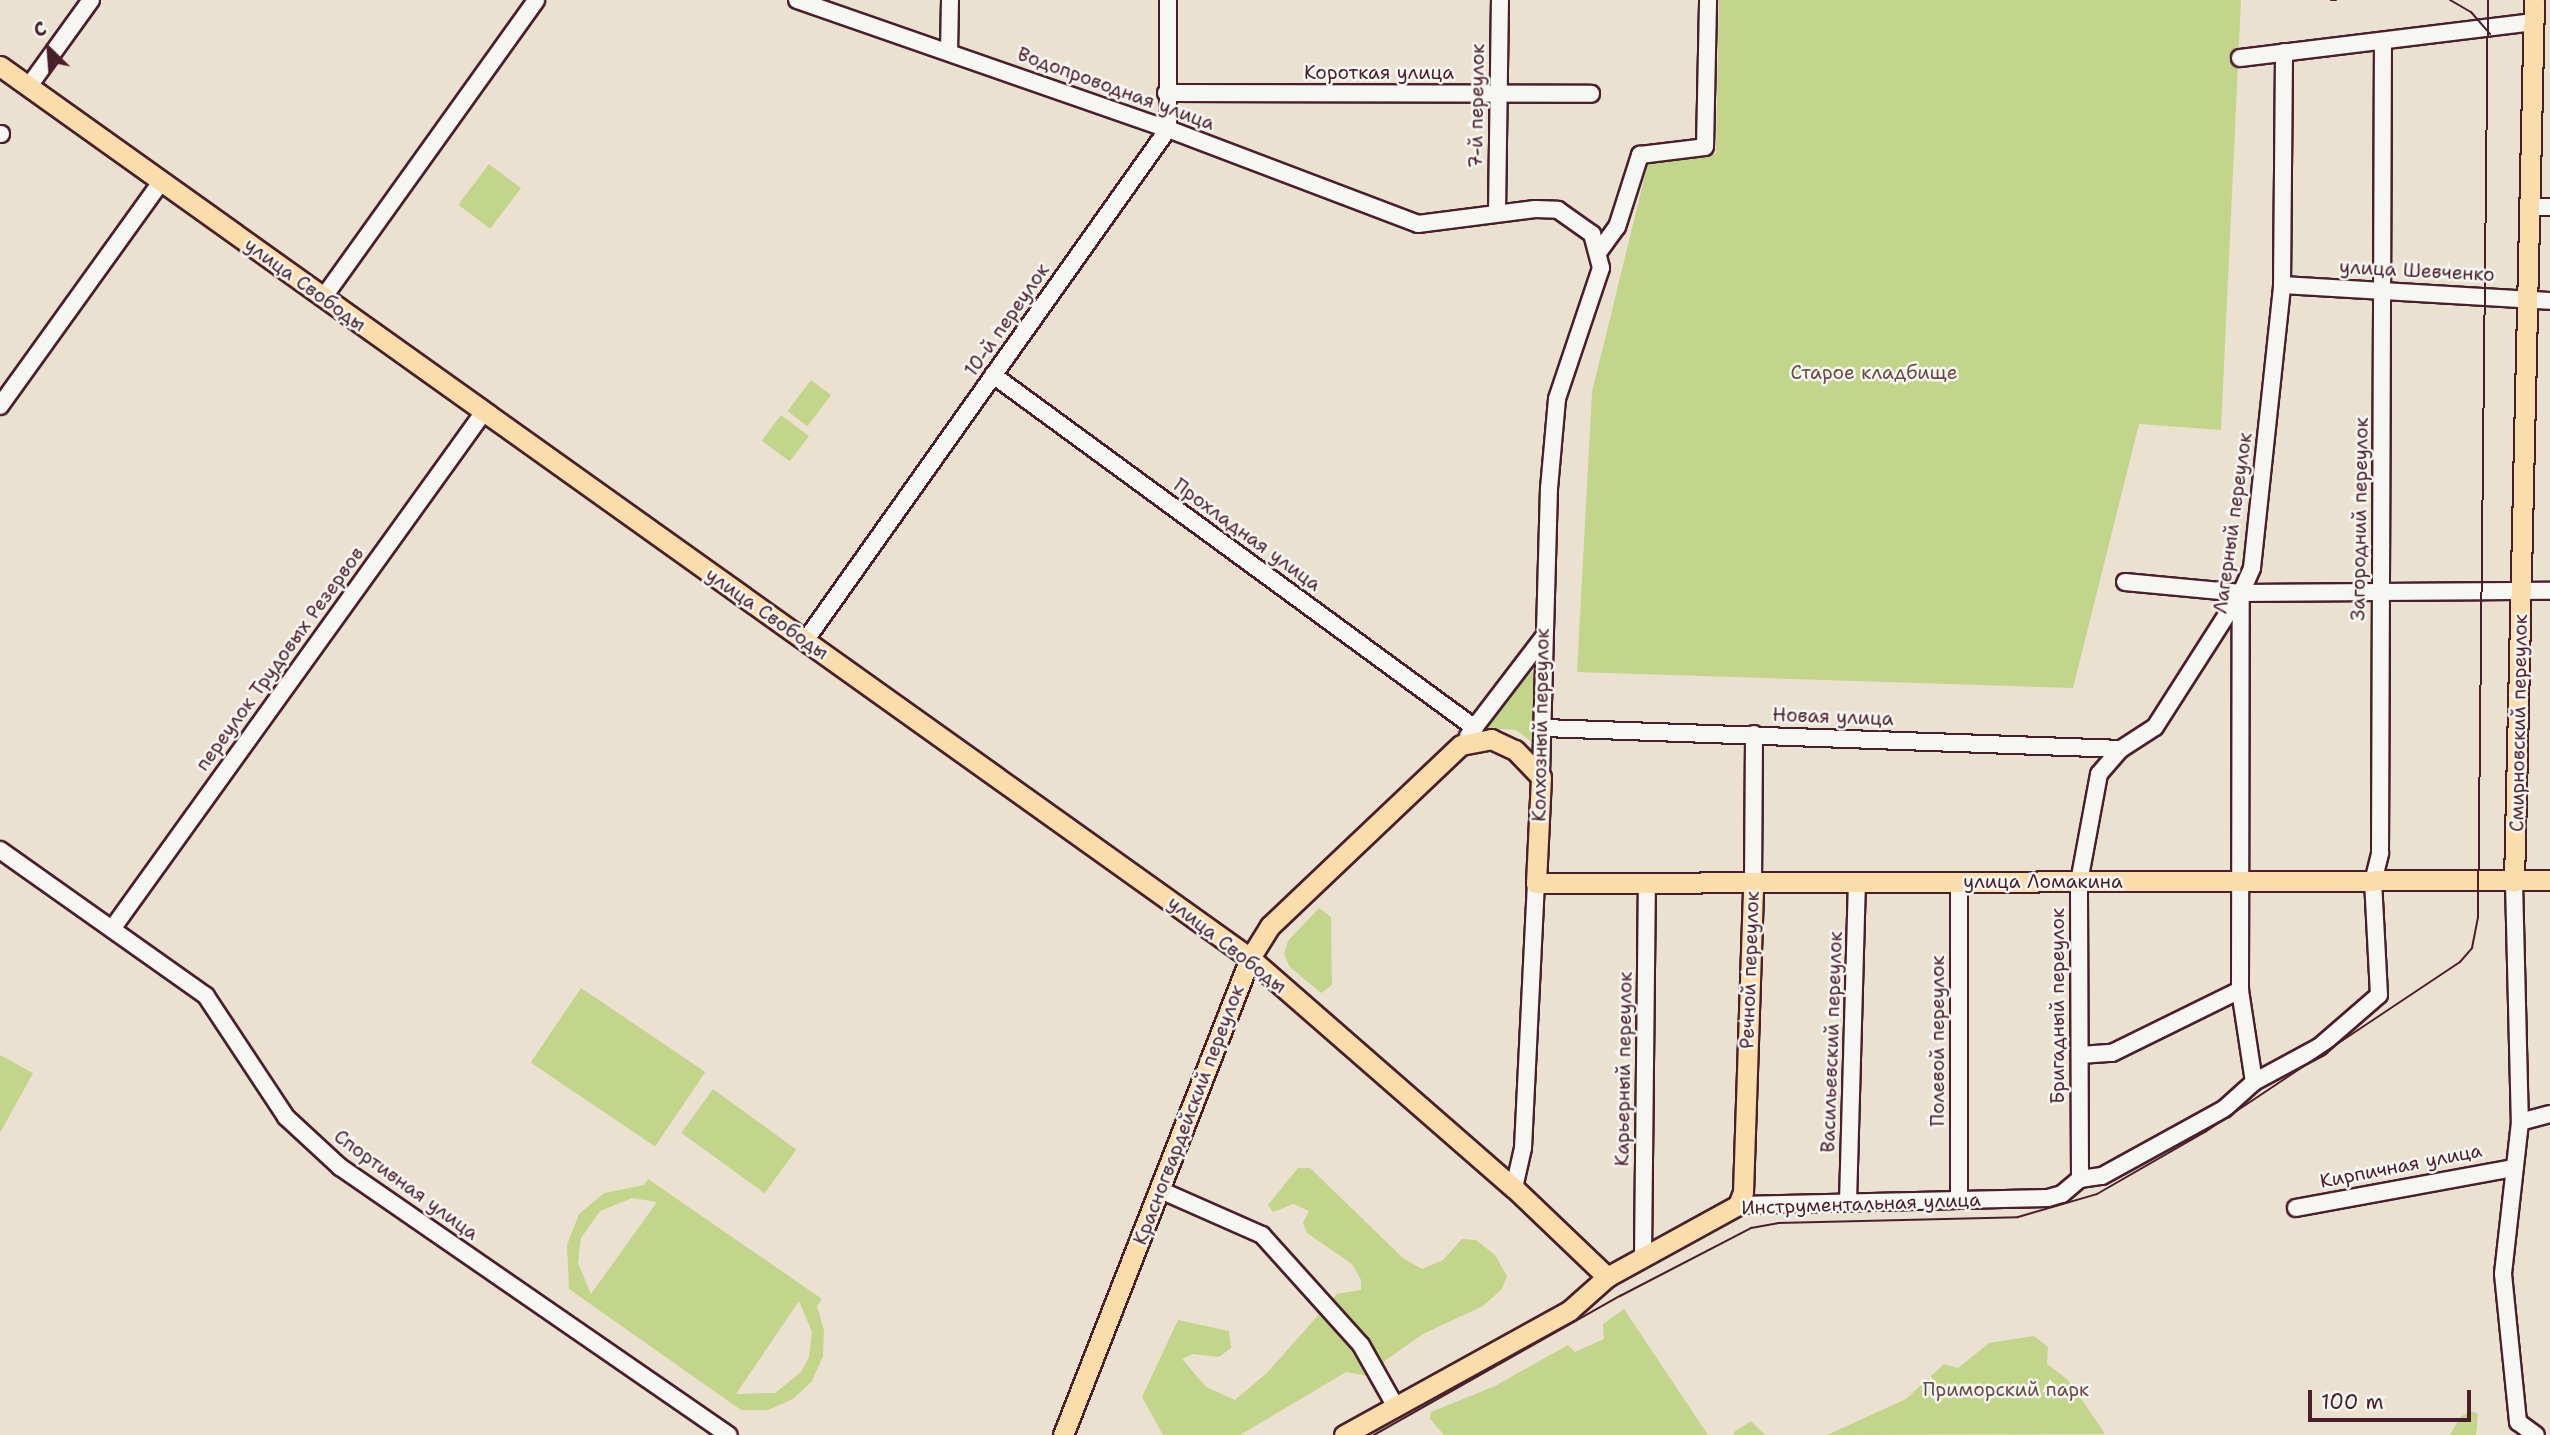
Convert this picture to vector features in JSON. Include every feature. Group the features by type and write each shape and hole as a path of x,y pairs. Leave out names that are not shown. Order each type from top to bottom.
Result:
{"main road":[{"name":"Смирновский переулок","path":"2514,881 2529,299 2540,207 2534,0"},
{"name":"улица Свободы","path":"0,65 483,413 1250,958 1514,1188 1607,1277"},
{"path":"1461,745 1491,739 1515,750 1541,777"},
{"name":"Красногвардейский переулок","path":"1062,1435 1250,958 1270,926 1461,745"},
{"name":"Колхозный переулок","path":"1536,883 1541,777"},
{"name":"улица Ломакина","path":"1536,883 2550,880"},
{"name":"Речной переулок","path":"1738,1205 1743,1192 1754,883"},
{"name":"Инструментальная улица","path":"1344,1435 1570,1310 1607,1277 1738,1205"}],"street":[{"path":"29,86 91,0"},
{"path":"323,298 536,0"},
{"name":"Водопроводная улица","path":"797,0 837,7 949,52 1168,129 1418,224 1497,213"},
{"path":"949,52 950,0"},
{"path":"1168,0 1168,129"},
{"name":"7-й переулок","path":"1497,213 1500,0"},
{"path":"1497,213 1558,210 1578,220 1600,250 1617,227 1640,155 1705,147 1708,0"},
{"path":"2240,58 2383,43 2534,22"},
{"name":"Загородний переулок","path":"2379,995 2373,882 2380,853 2383,43"},
{"name":"Лагерный переулок","path":"2254,1082 2240,990 2241,593 2252,568 2282,285 2284,52"},
{"name":"Короткая улица","path":"1166,93 1591,94"},
{"name":"10-й переулок","path":"805,641 1168,129"},
{"path":"0,406 161,182"},
{"name":"Колхозный переулок","path":"1541,777 1544,728 1543,638 1557,399 1601,268 1600,250"},
{"name":"улица Шевченко","path":"2282,285 2550,301"},
{"name":"Прохладная улица","path":"993,376 1475,728"},
{"name":"переулок Трудовых Резервов","path":"112,929 483,413"},
{"path":"2126,582 2241,593 2550,591"},
{"name":"Бригадный переулок","path":"2080,1179 2079,882 2099,774 2121,749 2155,727 2241,593"},
{"name":"Красногвардейский переулок","path":"1461,745 1543,638"},
{"name":"Новая улица","path":"1544,728 2121,749"},
{"name":"Речной переулок","path":"1754,734 1754,883"},
{"name":"Спортивная улица","path":"0,850 206,996 286,1117 340,1167 729,1435"},
{"name":"Смирновский переулок","path":"2514,881 2521,1122 2503,1274 2518,1422 2536,1435"},
{"name":"Колхозный переулок","path":"1514,1188 1523,1148 1536,883"},
{"name":"Карьерный переулок","path":"1643,1256 1647,883"},
{"name":"Васильевский переулок","path":"1848,1202 1857,883"},
{"name":"Полевой переулок","path":"1959,883 1959,1200"},
{"path":"2080,1055 2112,1053 2240,990"},
{"name":"Инструментальная улица","path":"1738,1205 2048,1198 2080,1179 2102,1176 2224,1109 2254,1082 2319,1047 2379,995"},
{"path":"2521,1122 2550,1114"},
{"name":"Кирпичная улица","path":"2296,1208 2514,1168"},
{"path":"1160,1190 1262,1235 1361,1345 1396,1407"}],"green space":[{"name":"Старое кладбище","path":"1719,0 2241,0 2221,430 2139,424 2073,688 1577,672 1592,392 1649,159 1716,154"},
{"path":"489,164 521,188 490,229 458,205"},
{"path":"811,380 831,395 807,426 788,411"},
{"path":"781,415 809,436 790,462 762,441"},
{"path":"1534,671 1540,677 1536,745 1516,730 1486,728 1485,724 1521,680"},
{"path":"1319,908 1331,917 1332,985 1321,993 1290,967 1284,954 1288,941"},
{"path":"581,988 705,1072 655,1146 531,1063"},
{"path":"0,1055 33,1073 0,1133"},
{"path":"713,1089 796,1150 765,1193 681,1133"},
{"path":"1298,1168 1310,1168 1403,1258 1422,1269 1443,1260 1462,1239 1476,1240 1495,1255 1507,1276 1502,1289 1483,1306 1423,1334 1386,1360 1372,1377 1346,1372 1240,1435 1163,1435 1142,1397 1178,1320 1229,1331 1231,1348 1219,1357 1193,1354 1182,1359 1206,1387 1235,1400 1267,1373 1337,1294 1361,1290 1361,1280 1352,1264 1307,1233 1303,1223 1309,1211 1293,1204 1273,1212 1268,1205"},
{"path":"648,1179 822,1299 817,1306 824,1330 823,1356 812,1381 793,1399 768,1410 741,1410 569,1289 567,1245 579,1214 604,1193 644,1185","holes":["632,1198 657,1202 591,1294 578,1263 581,1238 600,1211","799,1301 812,1332 809,1357 801,1372 775,1393 736,1394"]},
{"path":"1624,1309 1708,1435 1444,1435 1430,1419 1431,1412 1495,1386 1568,1345 1575,1352 1604,1339 1603,1324"},
{"name":"Приморский парк","path":"2034,1336 2048,1347 2047,1364 2067,1379 2074,1388 2073,1397 2078,1394 2105,1434 1827,1435 1906,1399 1944,1364 1958,1368 1989,1343"},
{"path":"2471,1411 2478,1414 2476,1435 2450,1435 2460,1417"},
{"path":"1751,1421 1765,1435 1734,1435 1734,1432"}],"tram line":[{"path":"2331,0 2336,0"},
{"path":"2450,0 2471,12 2490,34"},
{"path":"1374,1435 1620,1296 1751,1228 1778,1223 2018,1217 2097,1194 2205,1132 2460,962 2472,948 2478,917 2488,0"}]}
